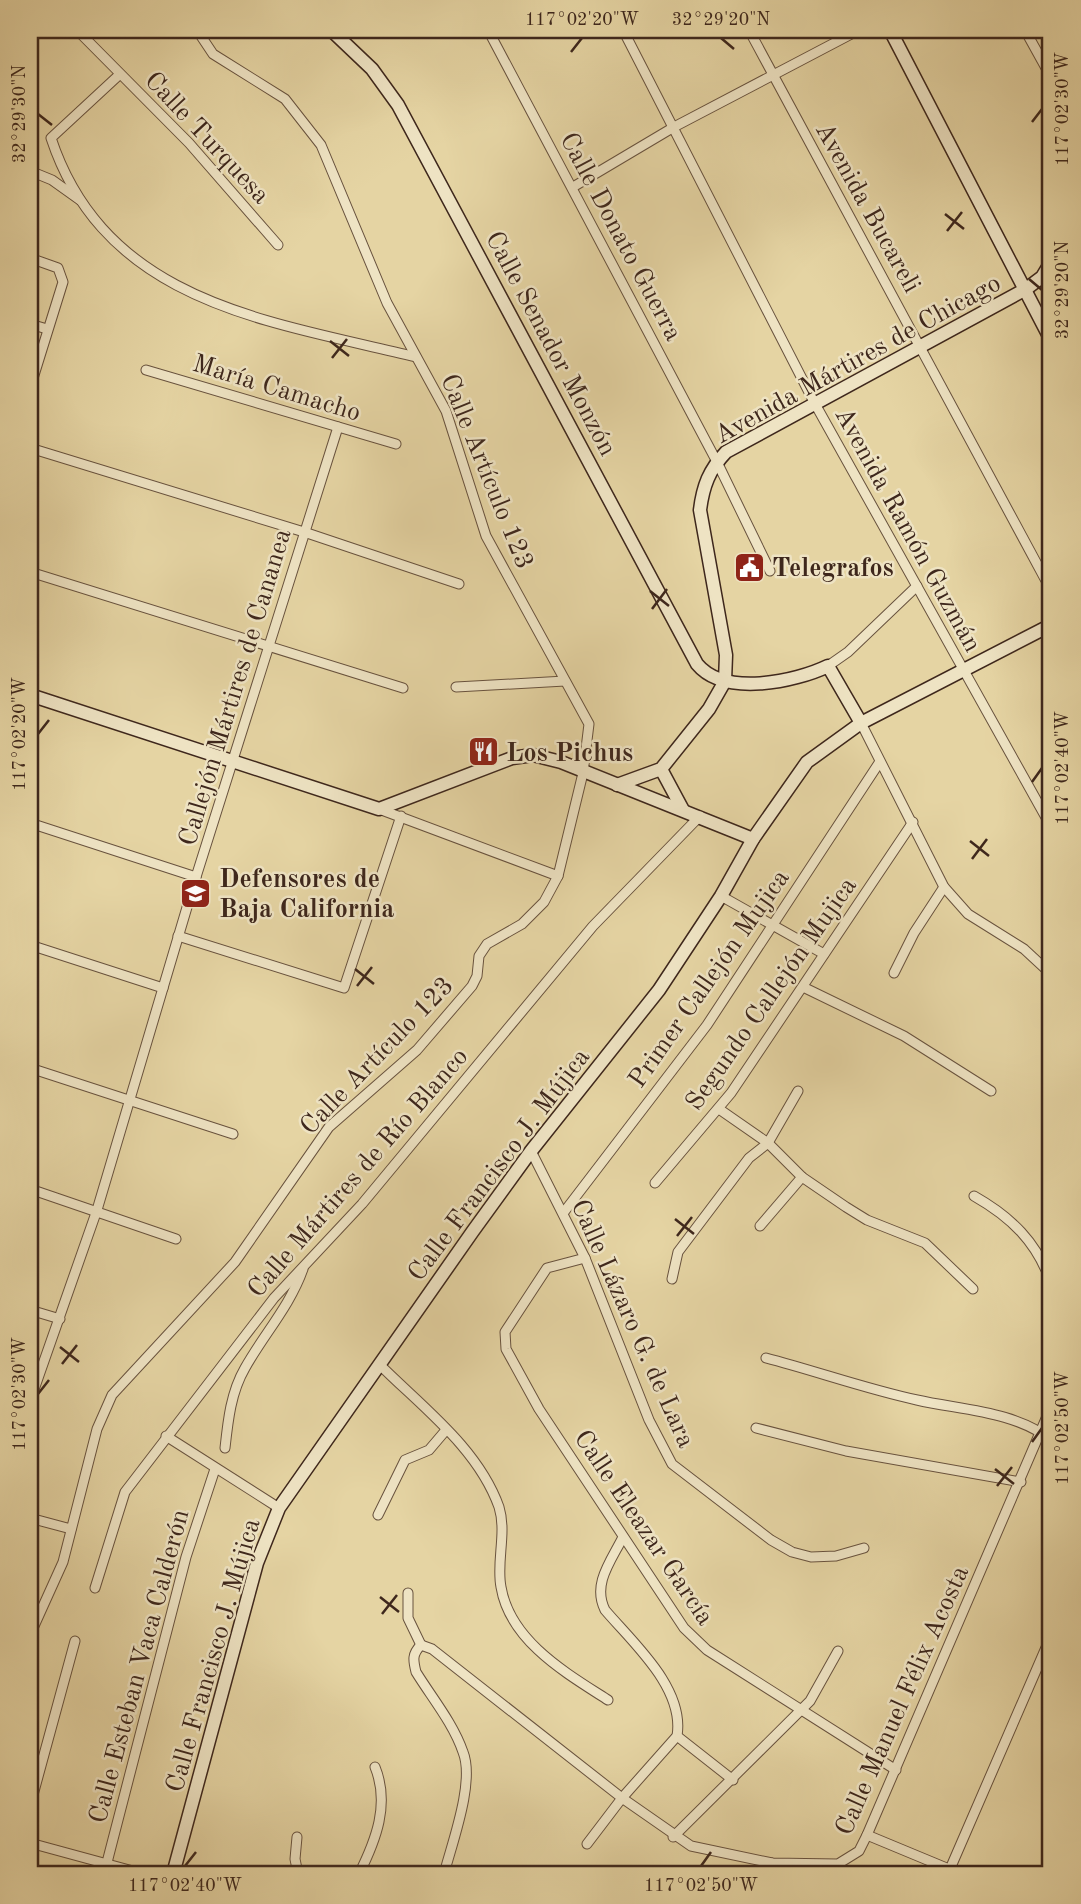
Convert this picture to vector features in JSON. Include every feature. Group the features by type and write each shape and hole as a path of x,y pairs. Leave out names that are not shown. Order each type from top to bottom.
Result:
{"street":[{"name":"Calle Turquesa","path":"77,30 189,143 278,245"},
{"name":"Calle Artículo 123","path":"30,1635 63,1562 105,1406 123,1380 235,1262 329,1127 417,1050 472,986 477,976 479,956 487,944 522,924 544,902 558,876 583,773 589,724 486,536 446,411 387,303 321,145 285,99 213,54 197,30"},
{"name":"Calle Senador Monzón","path":"331,30 389,89 697,664 709,675 725,681"},
{"name":"Calle Donato Guerra","path":"488,30 717,462 770,571"},
{"name":"Avenida Ramón Guzmán","path":"623,30 814,402 1048,821"},
{"name":"Avenida Bucareli","path":"749,30 922,346 1051,590"},
{"path":"573,187 674,127 859,30"},
{"path":"890,30 1051,340"},
{"path":"1025,30 1051,77"},
{"path":"119,75 51,138 66,175 115,241 161,278 195,297 229,310 416,357"},
{"path":"30,171 52,180 85,204"},
{"path":"30,258 51,264 62,274 63,282 30,388"},
{"name":"Avenida Mártires de Chicago","path":"725,681 726,655 700,510 703,486 717,462 726,452 814,402 1026,289 1042,277 1051,262"},
{"path":"30,324 47,329"},
{"name":"María Camacho","path":"146,370 396,444"},
{"name":"Callejón Mártires de Cananea","path":"30,1401 97,1210 128,1098 196,877 338,427"},
{"path":"30,448 304,532 459,584"},
{"path":"30,572 403,688"},
{"path":"617,785 661,769 709,709 725,681 788,681 828,666 848,652 917,586"},
{"name":"Calle Francisco J. Mújica","path":"173,1874 257,1563 278,1508 379,1364 531,1151 659,989 722,896 753,839 807,762 861,723 1051,625"},
{"path":"828,666 913,822 944,887 968,915 1024,949 1051,974"},
{"path":"456,687 565,681"},
{"path":"30,695 379,808 558,876"},
{"path":"379,808 512,758 533,755 700,816 753,839"},
{"name":"Primer Callejón Mujica","path":"564,1212 707,1025 879,763"},
{"path":"661,769 683,810"},
{"path":"178,936 344,988 401,816"},
{"name":"Calle Mártires de Río Blanco","path":"94,1588 125,1492 166,1436 283,1287 370,1195 593,926 700,816"},
{"name":"Segundo Callejón Mujica","path":"655,1183 719,1109 913,822"},
{"path":"30,823 196,877"},
{"path":"894,973 914,933 944,887"},
{"path":"722,896 824,954"},
{"path":"30,945 163,988"},
{"path":"803,986 904,1036 991,1091"},
{"path":"30,1068 233,1134"},
{"path":"672,1279 678,1252 749,1158 768,1143 798,1091"},
{"path":"719,1109 768,1143 802,1177 867,1220 925,1243 973,1289"},
{"name":"Calle Lázaro G. de Lara","path":"531,1151 585,1258 649,1420 672,1464 737,1515 792,1552 811,1557 836,1556 864,1548"},
{"path":"760,1226 802,1177"},
{"path":"30,1189 176,1239"},
{"path":"974,1196 1001,1212 1022,1230 1046,1267 1051,1283"},
{"name":"Calle Eleazar García","path":"585,1258 547,1268 505,1332 503,1340 539,1409 623,1537 697,1642 896,1770"},
{"path":"225,1448 234,1393 244,1369 294,1294 304,1264"},
{"path":"30,1310 60,1319"},
{"path":"766,1358 916,1400 987,1413 1041,1432 1051,1440"},
{"path":"379,1364 472,1457 499,1509 500,1586 509,1614 520,1632 568,1674 608,1700"},
{"name":"Calle Manuel Félix Acosta","path":"421,1646 432,1649 673,1837 711,1852 772,1863 838,1864 859,1851 867,1835 1051,1407"},
{"path":"756,1428 846,1451 1021,1482"},
{"path":"378,1515 405,1460 429,1450 446,1430"},
{"path":"166,1436 278,1508"},
{"name":"Calle Esteban Vaca Calderón","path":"105,1869 186,1557 215,1469"},
{"path":"30,1518 71,1529"},
{"path":"587,1844 622,1798 677,1736 676,1707 667,1689 605,1610 598,1596 601,1582 623,1537"},
{"path":"408,1593 408,1618 421,1646 415,1652 413,1661 416,1672 457,1738 466,1763 461,1806 444,1874"},
{"path":"950,1869 1051,1636"},
{"path":"30,1806 75,1641"},
{"path":"673,1837 802,1709 815,1693 838,1651"},
{"path":"677,1736 733,1780"},
{"path":"359,1874 379,1821 383,1798 374,1768"},
{"path":"867,1835 961,1874"},
{"path":"297,1837 295,1859 298,1874"},
{"path":"30,1843 105,1869 144,1874"},
{"path":"1045,1874 1051,1861"},
{"path":"772,1863 775,1874"}],"place":[{"name":"Telegrafos","path":"749,567"},
{"name":"Los Pichus","path":"483,752"},
{"name":"Defensores de Baja California","path":"196,893"}]}
